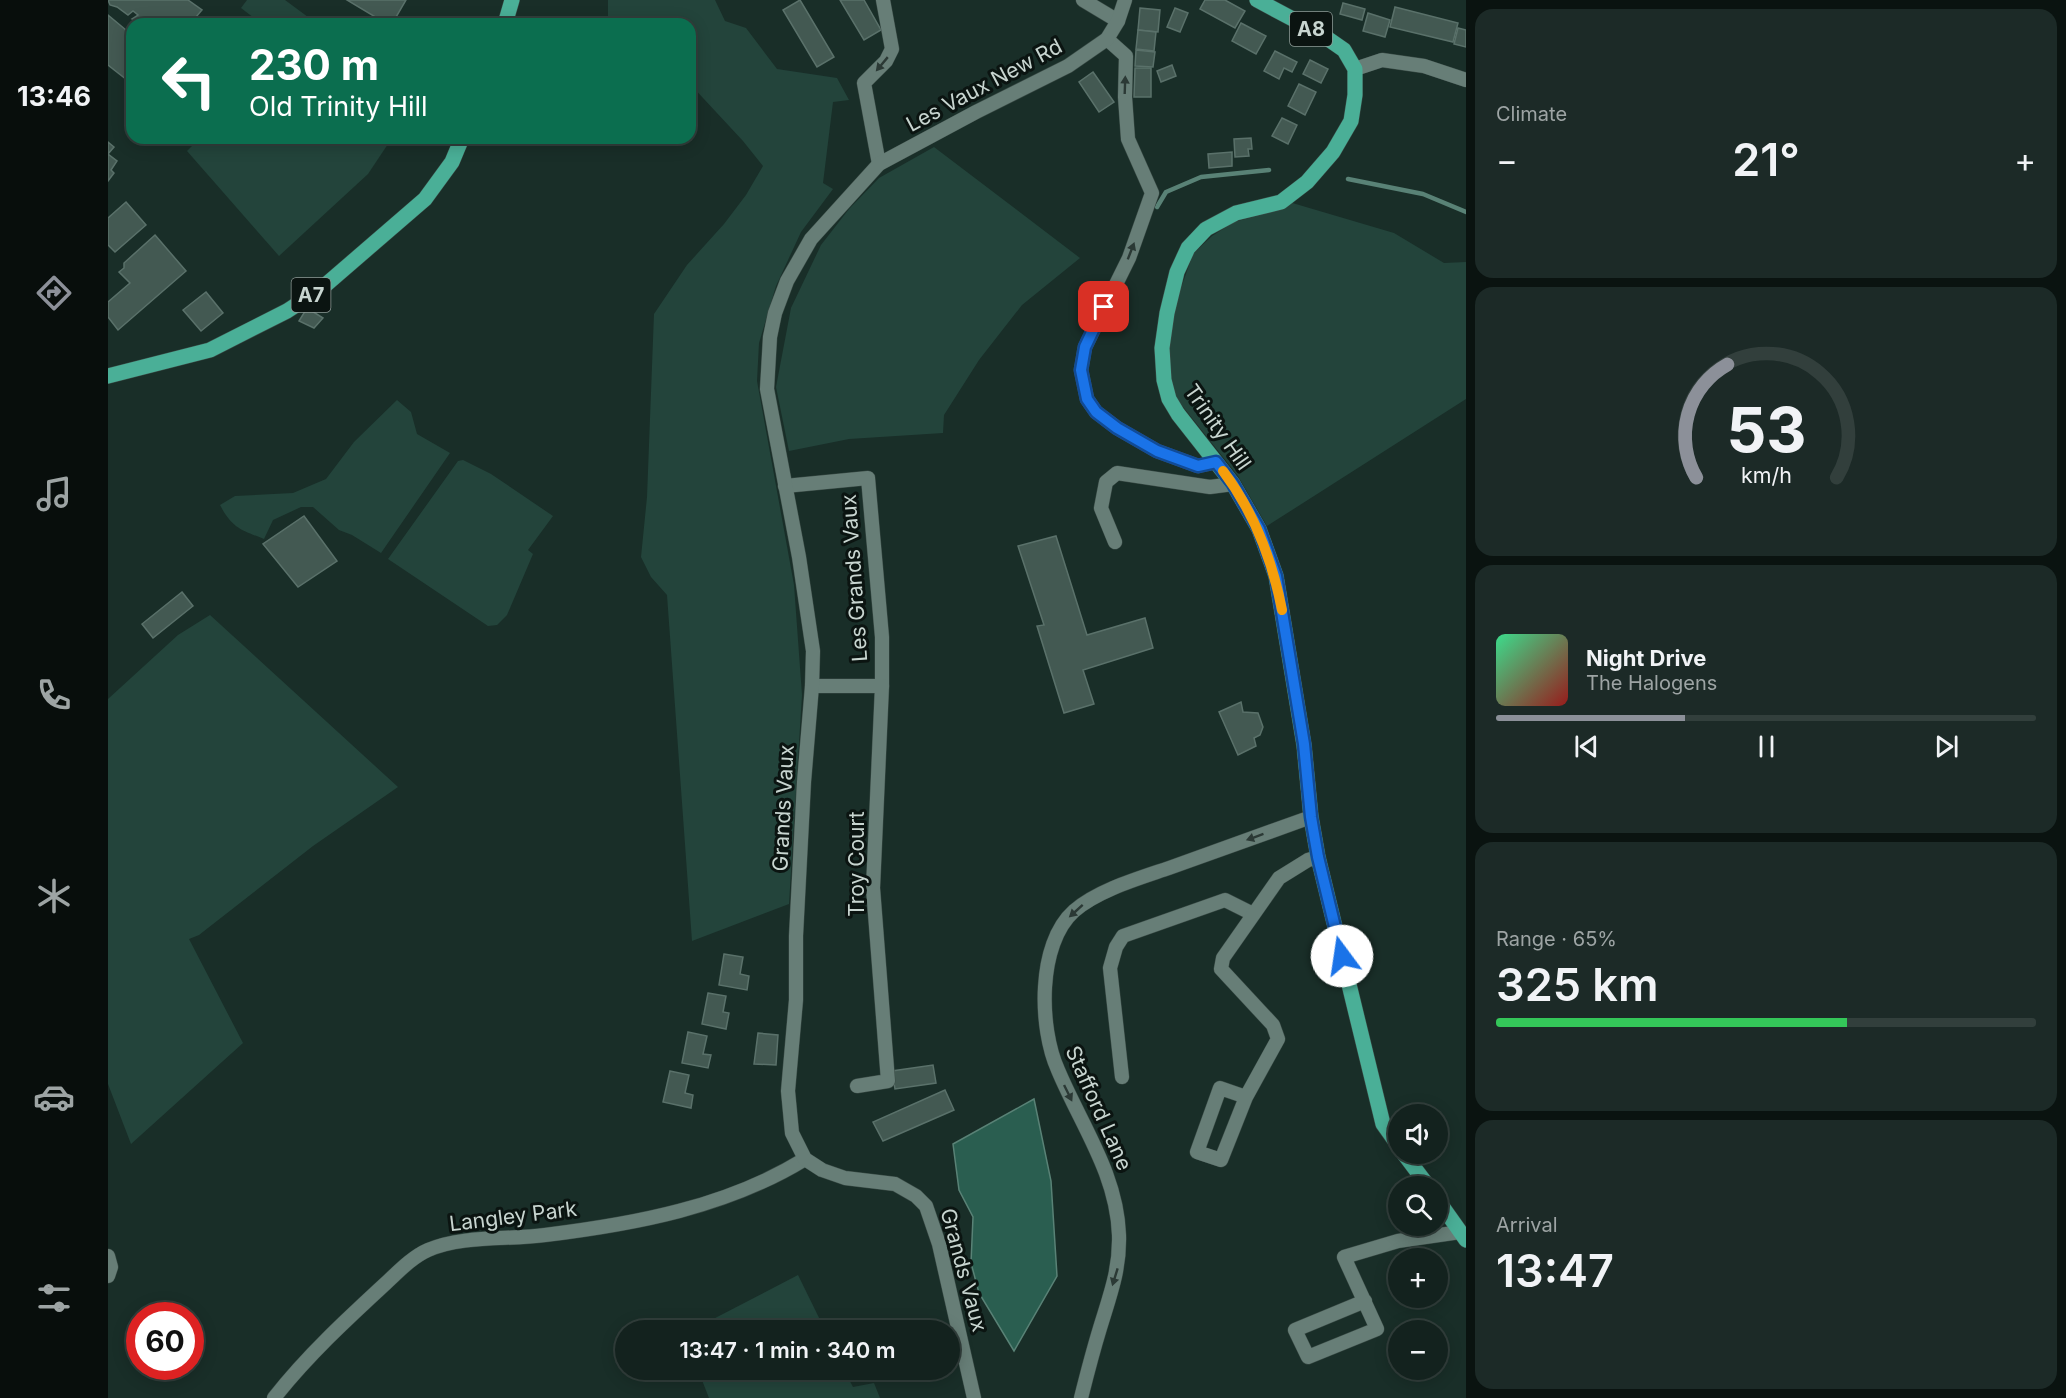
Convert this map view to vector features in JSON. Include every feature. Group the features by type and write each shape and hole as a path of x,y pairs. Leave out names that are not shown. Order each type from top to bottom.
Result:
{"main road":[{"path":"507,18 512,0"},
{"name":"A8","path":"1257,0 1321,34 1344,50 1355,69"},
{"name":"Trinity Hill","path":"1355,69 1355,94 1351,121 1333,152 1307,183 1281,202 1236,213 1206,229 1188,249 1177,272 1167,313 1162,348 1164,380 1169,399 1178,414 1233,484 1259,529 1276,576 1304,744 1311,817 1318,857 1383,1124 1388,1131"},
{"name":"A7","path":"108,376 210,350 287,311 322,288 425,199 452,162 460,144"},
{"path":"1448,1215 1463,1236"}],"street":[{"path":"879,165 864,83 886,61 892,49 883,0"},
{"path":"1083,0 1118,21"},
{"path":"1125,0 1118,21 1107,39 1126,56 1125,98 1128,139 1152,193 1129,258 1085,347 1081,370 1087,399 1096,412 1117,428 1157,451 1198,466 1216,462"},
{"name":"Les Vaux New Rd","path":"879,165 976,112 1068,66 1107,39"},
{"path":"1355,69 1382,60 1424,66 1466,80"},
{"name":"Grands Vaux","path":"879,165 811,239 787,281 775,313 770,337 767,389 813,651 796,936 796,1000 788,1090 792,1133 805,1159 822,1170 845,1178 895,1184 916,1196 930,1212 974,1398"},
{"path":"1115,542 1101,508 1106,482 1117,473 1210,487 1233,484"},
{"name":"Les Grands Vaux","path":"785,486 868,478 882,637 882,686"},
{"path":"812,686 882,686"},
{"name":"Troy Court","path":"857,1086 888,1080 873,888 882,686"},
{"name":"Stafford Lane","path":"1081,1398 1119,1266 1119,1233 1108,1175 1057,1068 1047,1038 1044,992 1048,963 1059,931 1073,911 1093,898 1135,880 1311,817"},
{"path":"1246,1097 1220,1088 1197,1152 1221,1160 1246,1097 1278,1039 1273,1025 1221,969 1223,958 1280,878 1308,860 1318,857"},
{"path":"1122,1077 1110,968 1116,947 1124,936 1225,900 1253,914"},
{"name":"Langley Park","path":"274,1398 307,1358 351,1315 405,1266 426,1251 449,1243 544,1236 619,1224 692,1208 761,1183 805,1159"},
{"path":"1365,1301 1295,1330 1308,1357 1377,1329 1365,1301 1344,1257 1398,1241 1463,1236"}],"shaded area":[{"path":"247,0 285,0 308,17 254,18 241,8"},
{"path":"608,0 715,0 725,21 746,28 777,69 837,78 849,100 833,102 823,183 833,189 801,232 776,286 759,343 757,381 794,585 802,695 789,904 692,941 667,595 651,577 641,557 647,497 654,314 687,265 724,224 746,195 763,166 696,90 696,18 608,18"},
{"path":"194,144 388,144 368,174 279,256 187,151"},
{"path":"934,147 1080,258 1022,305 979,360 944,415 943,433 849,439 789,451 776,387 791,308 821,245 849,209 879,178"},
{"path":"1289,202 1394,233 1444,263 1466,262 1466,399 1267,526 1238,476 1176,398 1169,373 1169,346 1176,302 1193,254 1212,236 1234,222 1260,215"},
{"path":"397,400 411,412 417,434 450,453 381,553 352,535 339,530 313,507 301,507 273,520 264,539 238,527 224,513 220,505 235,496 293,493 326,479 354,442"},
{"path":"463,460 491,474 553,516 528,550 533,554 507,615 497,625 488,626 388,559 458,461"},
{"path":"210,615 398,787 313,846 199,935 189,939 243,1043 131,1144 108,1084 108,699 178,635"},
{"path":"1034,1099 1051,1181 1057,1276 1014,1351 979,1293 971,1263 973,1217 959,1190 953,1144"},
{"path":"798,1275 820,1320 711,1320"},
{"path":"702,1380 849,1380 853,1387 874,1383 880,1398 709,1398"}],"building":[{"path":"108,0 188,0 202,10 195,18 134,18 138,15 133,11 128,15 110,5"},
{"path":"347,0 406,0 396,18 377,18"},
{"path":"800,0 834,57 817,67 783,10"},
{"path":"840,0 864,0 881,30 864,40"},
{"path":"1205,0 1225,0 1245,11 1235,28 1200,9"},
{"path":"1343,3 1365,9 1362,20 1340,14"},
{"path":"1395,7 1458,23 1453,42 1390,27"},
{"path":"1140,8 1160,10 1158,32 1138,30"},
{"path":"1175,8 1188,13 1180,32 1167,27"},
{"path":"1368,13 1390,20 1385,37 1363,31"},
{"path":"108,15 126,30 126,79 108,65"},
{"path":"1241,23 1266,36 1256,54 1232,41"},
{"path":"1458,28 1466,30 1466,47 1454,44"},
{"path":"1138,30 1156,32 1154,51 1136,49"},
{"path":"1136,50 1155,52 1153,67 1135,66"},
{"path":"1275,51 1297,62 1292,72 1284,68 1279,79 1264,71"},
{"path":"1310,60 1328,69 1321,83 1303,74"},
{"path":"1172,65 1176,76 1161,82 1157,71"},
{"path":"1135,68 1151,68 1151,97 1134,97"},
{"path":"1093,72 1114,102 1099,112 1079,82"},
{"path":"1299,84 1316,92 1305,115 1288,106"},
{"path":"1282,118 1297,125 1288,144 1272,136"},
{"path":"1251,138 1252,149 1248,149 1249,156 1235,157 1234,139"},
{"path":"108,142 114,147 108,154"},
{"path":"1232,152 1232,166 1209,168 1208,154"},
{"path":"108,154 117,161 111,170 114,173 108,181"},
{"path":"126,202 146,225 115,252 108,245 108,218"},
{"path":"155,235 186,271 118,330 108,317 108,302 130,283 119,272 124,268 124,263"},
{"path":"206,292 223,313 201,331 183,310"},
{"path":"307,308 323,318 314,328 299,321"},
{"path":"304,516 337,561 298,587 263,544"},
{"path":"1056,536 1087,635 1145,618 1153,648 1083,670 1094,704 1064,713 1037,626 1044,625 1018,546"},
{"path":"182,592 193,606 153,638 142,624"},
{"path":"1241,702 1243,712 1258,713 1263,727 1260,735 1254,738 1256,746 1238,755 1219,712"},
{"path":"724,954 743,957 740,974 749,976 747,990 719,985"},
{"path":"708,993 726,996 723,1012 729,1013 726,1029 702,1024"},
{"path":"688,1032 707,1036 703,1054 711,1055 708,1068 682,1063"},
{"path":"758,1033 778,1035 776,1065 754,1064"},
{"path":"933,1065 936,1083 895,1089 892,1071"},
{"path":"670,1071 689,1075 685,1093 693,1095 691,1108 663,1102"},
{"path":"945,1090 954,1110 883,1141 873,1122"}],"waterway":[{"path":"1157,207 1166,192 1201,177 1269,170"},
{"path":"1348,179 1423,194 1466,212"}],"slow traffic":[{"path":"1223,471 1259,529 1276,576 1282,610"}],"route":[{"path":"1104,307 1085,347 1081,370 1087,399 1096,412 1117,428 1157,451 1198,466 1216,462 1233,484 1259,529 1276,576 1304,744 1311,817 1318,857 1342,956"}]}
